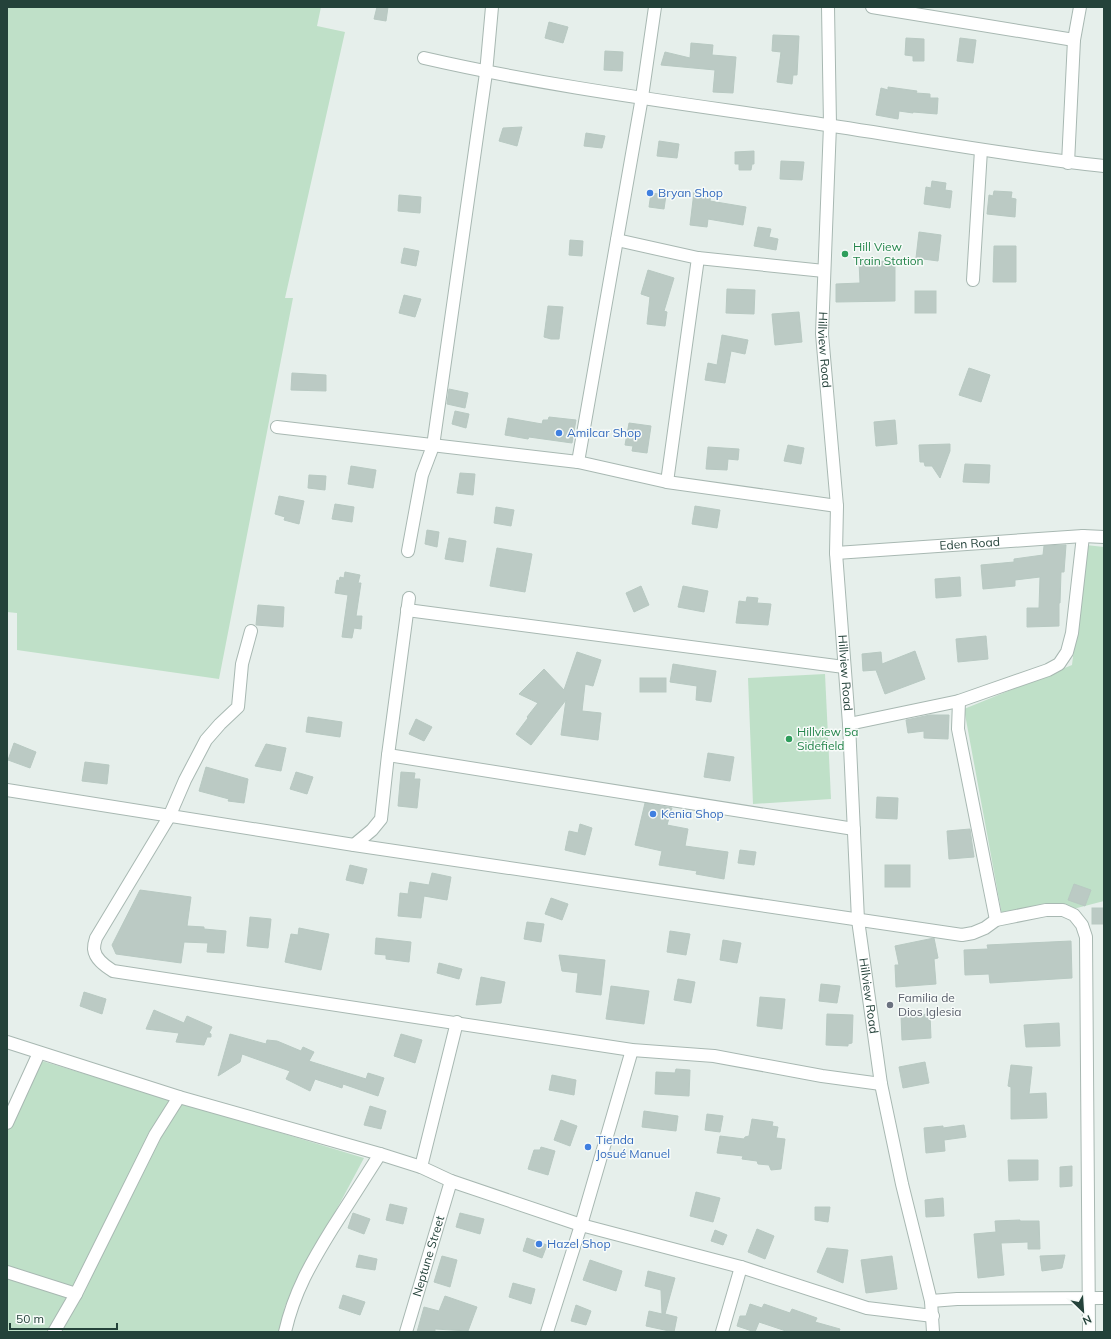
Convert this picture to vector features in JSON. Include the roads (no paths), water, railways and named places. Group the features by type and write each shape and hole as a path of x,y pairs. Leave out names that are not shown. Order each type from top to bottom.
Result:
{"street":[{"path":"408,551 422,475 433,446 486,72 492,7"},
{"path":"578,462 642,98 655,7"},
{"name":"Hillview Road","path":"828,7 830,125 822,334 837,506 836,553 849,724 858,920 882,1084 902,1184 931,1301 933,1332"},
{"path":"872,7 1074,40"},
{"path":"1068,163 1074,40 1080,7"},
{"path":"424,58 486,72 642,98 830,125 1068,163 1104,166"},
{"path":"973,280 981,150"},
{"path":"617,240 698,258 824,271"},
{"path":"667,482 698,258"},
{"path":"277,427 578,462 667,482 837,506"},
{"path":"849,724 959,701 1048,670 1059,664 1068,652 1072,633 1083,536"},
{"name":"Eden Road","path":"836,553 1083,536 1104,537"},
{"path":"354,845 372,830 381,819 409,598"},
{"path":"407,610 844,667"},
{"path":"251,631 242,664 238,707 206,740 185,780 170,817 96,938 94,949 99,960 105,966 113,971 457,1022 632,1050 714,1056 822,1076 882,1084"},
{"path":"959,701 958,729 996,920"},
{"path":"388,755 854,829"},
{"path":"7,790 354,845 962,935 973,933 985,928 996,920 1046,910 1063,910 1074,915 1082,925 1086,937 1089,1332"},
{"path":"421,1167 457,1022"},
{"path":"7,1042 179,1097 421,1167 451,1181 581,1225 741,1267 867,1308 933,1316"},
{"path":"547,1332 581,1225 632,1050"},
{"path":"7,1123 39,1053"},
{"path":"54,1332 76,1294 155,1135 179,1097"},
{"path":"285,1332 288,1317 308,1268 380,1154"},
{"name":"Neptune Street","path":"406,1332 451,1181"},
{"path":"722,1332 741,1267"},
{"path":"7,1272 76,1294"},
{"path":"931,1301 957,1299 1104,1298"}],"place":[{"name":"Bryan Shop","path":"650,193"},
{"name":"Hill View Train Station","path":"845,254"},
{"name":"Amilcar Shop","path":"559,433"},
{"name":"Hillview 5a Sidefield","path":"789,739"},
{"name":"Kenia Shop","path":"653,814"},
{"name":"Familia de Dios Iglesia","path":"890,1005"},
{"name":"Tienda Josué Manuel","path":"588,1147"},
{"name":"Hazel Shop","path":"539,1244"}]}
